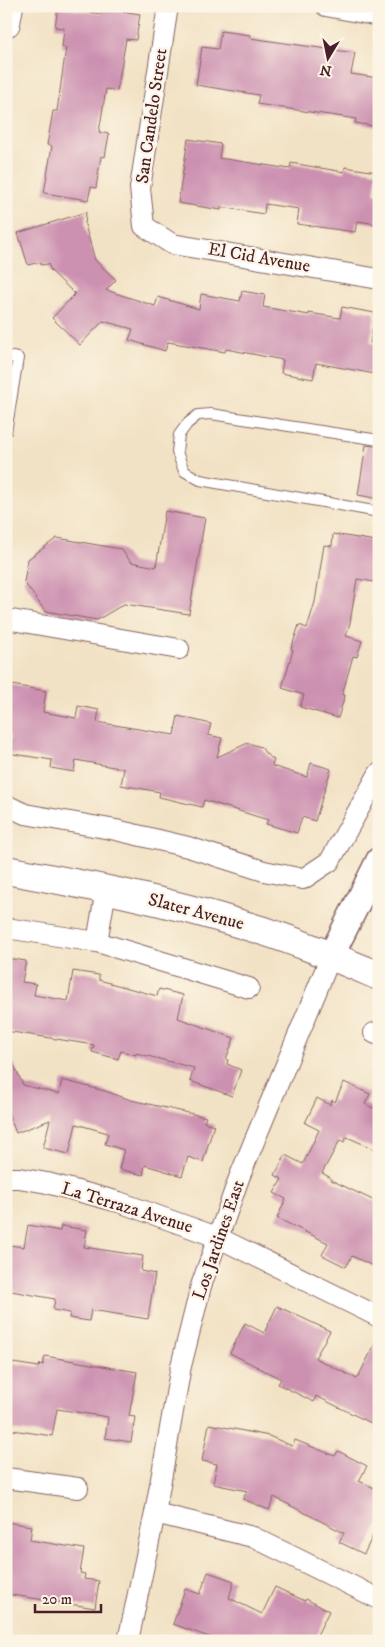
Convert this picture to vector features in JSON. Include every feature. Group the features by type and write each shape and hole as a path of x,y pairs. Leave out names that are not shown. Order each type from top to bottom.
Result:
{"main road":[{"path":"6,23 9,6"},
{"name":"Slater Avenue","path":"6,870 181,907 248,926 331,956 379,976"}],"street":[{"name":"San Candelo Street","path":"144,226 140,188 168,6"},
{"path":"326,6 379,16"},
{"name":"El Cid Avenue","path":"144,226 172,244 379,279"},
{"path":"6,619 179,648"},
{"path":"6,804 24,814 116,830 188,847 264,871 304,878 330,861 379,773"},
{"name":"Los Jardines East","path":"128,1641 155,1513 181,1366 201,1286 239,1178 331,956 379,860"},
{"path":"97,942 106,890"},
{"path":"6,928 97,942 249,988"},
{"name":"La Terraza Avenue","path":"6,1178 19,1178 46,1183 120,1202 217,1237 379,1317"},
{"path":"6,1478 78,1488"},
{"path":"155,1513 253,1537 379,1599"}],"lane":[{"path":"6,356 18,358 6,432"},
{"path":"379,440 210,414 198,416 187,424 179,435 177,452 184,471 200,480 379,512"}],"building":[{"path":"58,7 101,14 102,8 140,14 136,40 126,39 117,91 106,89 99,132 109,134 105,157 101,156 96,188 91,187 88,200 44,193 52,146 47,145 53,111 57,111 66,48 62,47 64,28 55,27"},
{"path":"221,31 250,35 250,38 355,53 351,74 379,78 379,127 355,123 356,119 257,104 259,95 196,85 202,47 218,49"},
{"path":"188,139 221,144 219,158 290,169 291,163 344,172 345,167 377,172 374,194 379,195 377,224 357,221 355,232 297,224 299,209 265,204 264,214 178,203"},
{"path":"86,212 85,225 95,260 116,280 106,290 155,306 158,297 199,309 201,294 240,301 242,291 265,295 263,307 309,315 309,313 340,318 342,307 375,313 370,343 379,344 375,374 316,363 313,379 281,373 283,360 226,349 225,352 168,342 165,351 129,340 133,329 103,321 80,345 52,318 75,294 51,271 48,264 41,265 40,262 28,265 18,233"},
{"path":"366,445 379,447 379,499 358,495"},
{"path":"165,511 205,518 189,614 124,604 97,620 45,611 24,582 28,559 57,538 121,549 131,562 156,567"},
{"path":"333,534 376,541 374,552 379,553 374,582 357,579 346,636 362,641 357,657 353,656 342,695 345,695 338,718 300,707 304,695 282,688 299,625 307,628 315,602 324,545 332,546"},
{"path":"6,684 46,691 43,712 76,718 78,706 99,710 97,722 174,735 178,716 211,724 208,735 222,738 217,757 248,743 261,747 274,760 272,766 307,777 311,763 331,769 315,821 302,817 297,833 266,824 268,820 204,800 202,807 159,797 160,792 121,785 124,769 76,760 74,772 51,768 52,760 7,753 10,736 6,735"},
{"path":"6,958 26,961 22,982 36,984 34,995 68,1001 73,971 99,975 99,980 157,996 159,989 183,995 178,1018 234,1038 226,1059 228,1060 227,1064 241,1070 232,1096 190,1081 194,1068 121,1051 118,1059 92,1052 94,1045 6,1031"},
{"path":"6,1047 23,1085 59,1094 62,1080 131,1100 206,1117 204,1122 214,1125 203,1162 188,1157 182,1176 145,1165 143,1175 119,1169 124,1150 105,1144 108,1133 76,1124 69,1154 43,1148 50,1120 16,1133 6,1108"},
{"path":"344,1082 370,1094 365,1104 379,1111 379,1151 347,1137 344,1142 340,1140 322,1173 331,1178 331,1180 379,1203 379,1269 352,1256 346,1267 322,1255 328,1243 277,1218 286,1199 274,1193 282,1179 275,1175 285,1155 303,1164 319,1130 305,1123 317,1098 330,1105 332,1100 335,1102"},
{"path":"28,1225 60,1231 61,1226 87,1230 84,1247 143,1256 141,1271 155,1274 148,1319 91,1310 89,1321 69,1318 70,1313 53,1310 55,1299 6,1290 6,1258 9,1245 24,1247"},
{"path":"277,1306 330,1331 315,1358 357,1379 379,1336 379,1427 316,1396 314,1402 278,1384 281,1379 230,1353 245,1323 264,1333"},
{"path":"45,1356 137,1372 129,1416 135,1417 131,1442 105,1438 108,1417 57,1409 52,1436 6,1429 6,1362 39,1367 40,1364 43,1365"},
{"path":"209,1424 269,1436 292,1446 295,1440 335,1456 338,1451 367,1466 359,1481 379,1490 379,1523 364,1554 339,1542 344,1533 274,1497 269,1510 243,1499 247,1491 213,1484 217,1464 202,1461"},
{"path":"6,1522 32,1526 30,1540 84,1549 80,1573 85,1574 84,1579 99,1581 95,1608 6,1594"},
{"path":"208,1572 234,1581 229,1598 262,1614 275,1587 305,1601 306,1599 329,1611 314,1641 220,1641 173,1624 185,1589 200,1594"}]}
